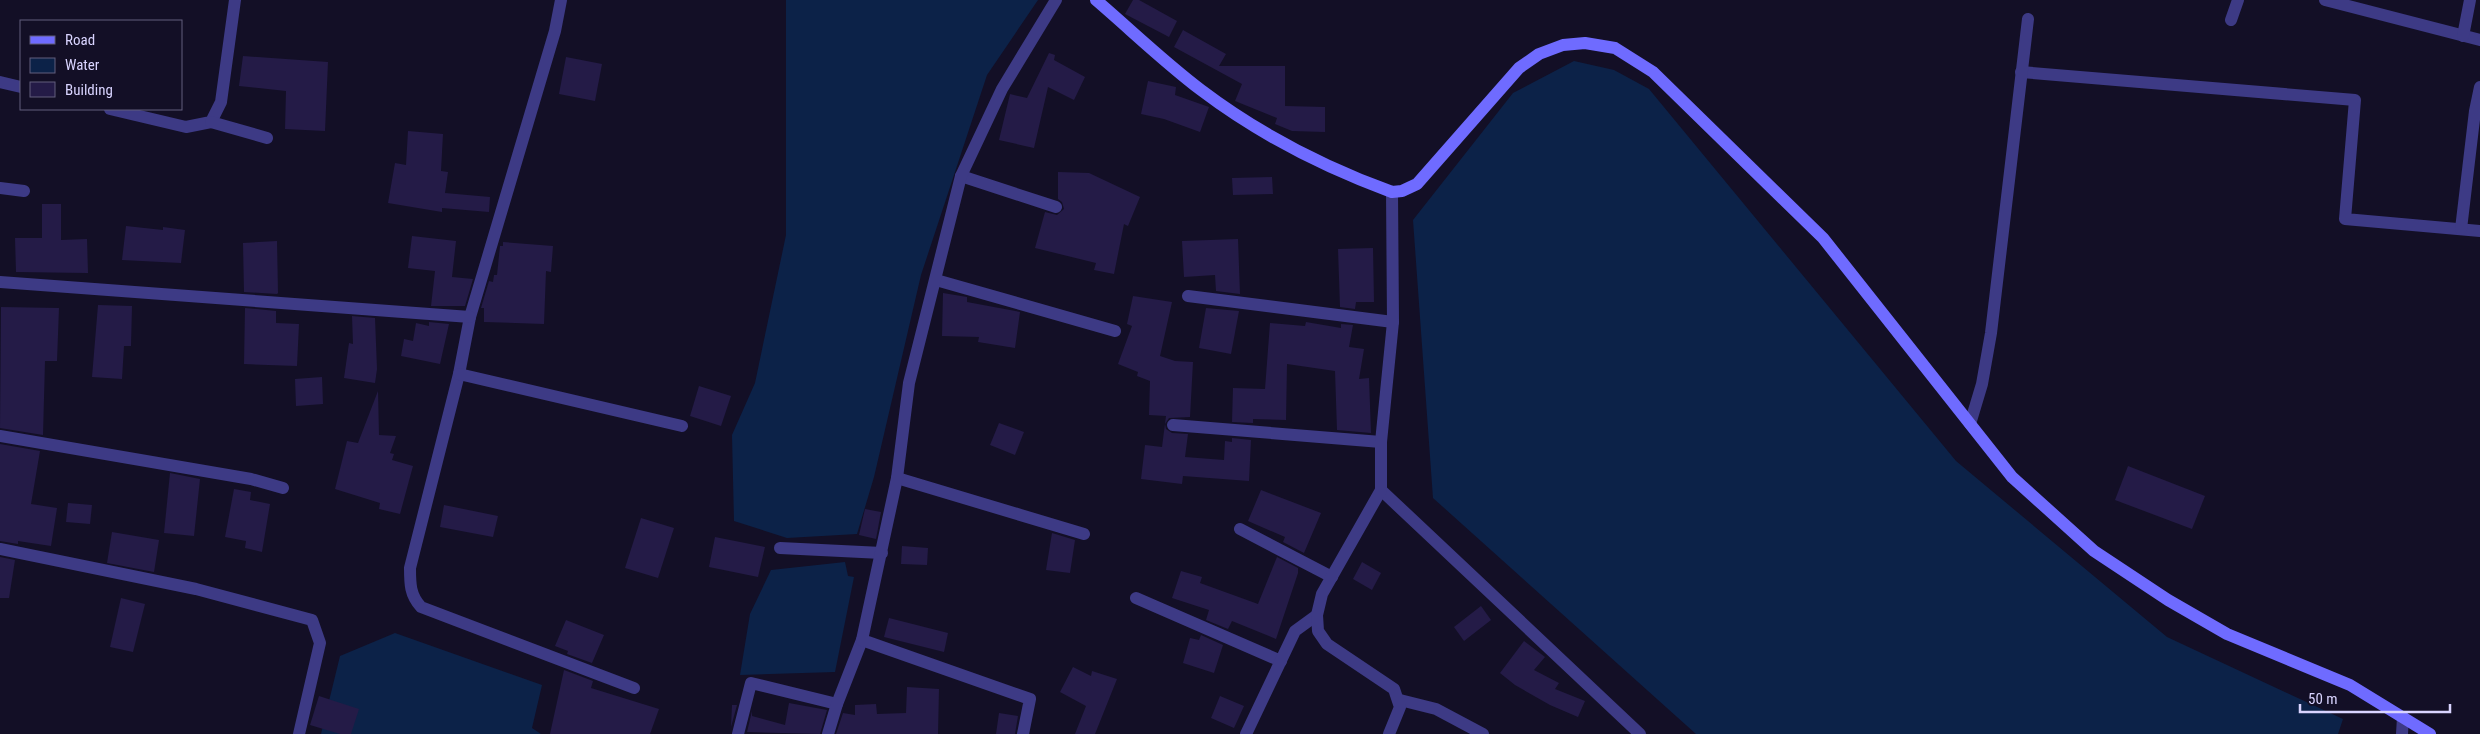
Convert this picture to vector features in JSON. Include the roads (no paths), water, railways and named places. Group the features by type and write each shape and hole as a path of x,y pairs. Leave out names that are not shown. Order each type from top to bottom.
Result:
{"street":[{"path":"210,122 221,102 235,0"},
{"path":"561,0 555,31 470,317 460,374 410,568 410,588 414,600 422,607 634,688"},
{"path":"828,734 837,704 862,640 897,478 909,384 961,176 1002,90 1056,0"},
{"path":"1096,0 1200,89 1246,122 1317,162 1392,192 1402,191 1418,184 1519,68 1539,54 1563,45 1585,43 1615,48 1653,72 1823,238 2012,477 2094,551 2168,600 2227,634 2350,685 2430,734"},
{"path":"2231,20 2238,0"},
{"path":"2325,0 2350,3 2480,40"},
{"path":"2463,36 2470,0"},
{"path":"1970,424 1982,384 1991,333 2028,19"},
{"path":"2021,72 2355,100 2345,219 2480,231"},
{"path":"0,82 20,87"},
{"path":"2461,230 2475,111 2480,87"},
{"path":"114,110 186,127 210,122 267,138"},
{"path":"961,176 1056,207"},
{"path":"0,188 24,191"},
{"path":"1389,734 1398,716 1400,700 1394,689 1327,644 1318,631 1317,615 1322,594 1381,490 1382,442 1393,322 1392,192"},
{"path":"936,280 1115,331"},
{"path":"0,282 470,317"},
{"path":"1188,296 1393,322"},
{"path":"460,374 682,426"},
{"path":"1173,425 1382,442"},
{"path":"0,436 251,479 283,488"},
{"path":"897,478 1084,534"},
{"path":"1381,490 1640,734"},
{"path":"1240,529 1332,576"},
{"path":"780,548 882,553"},
{"path":"0,549 196,590 312,620 320,643 299,734"},
{"path":"1136,598 1281,661"},
{"path":"1246,734 1295,631 1317,615"},
{"path":"862,640 1030,699 1023,734"},
{"path":"738,734 751,683 837,704"},
{"path":"1400,700 1436,709 1482,734"},
{"path":"2402,734 2403,717"}],"water":[{"path":"786,0 1038,0 987,75 921,275 874,477 857,534 787,538 734,521 732,435 755,383 786,235"},
{"path":"1574,61 1614,70 1649,89 1956,461 2167,637 2343,719 2338,734 1696,734 1433,498 1413,220 1513,93"},
{"path":"845,562 848,576 854,577 835,672 740,675 750,614 771,570"},
{"path":"395,633 542,685 532,728 541,734 321,734 340,656"}]}
